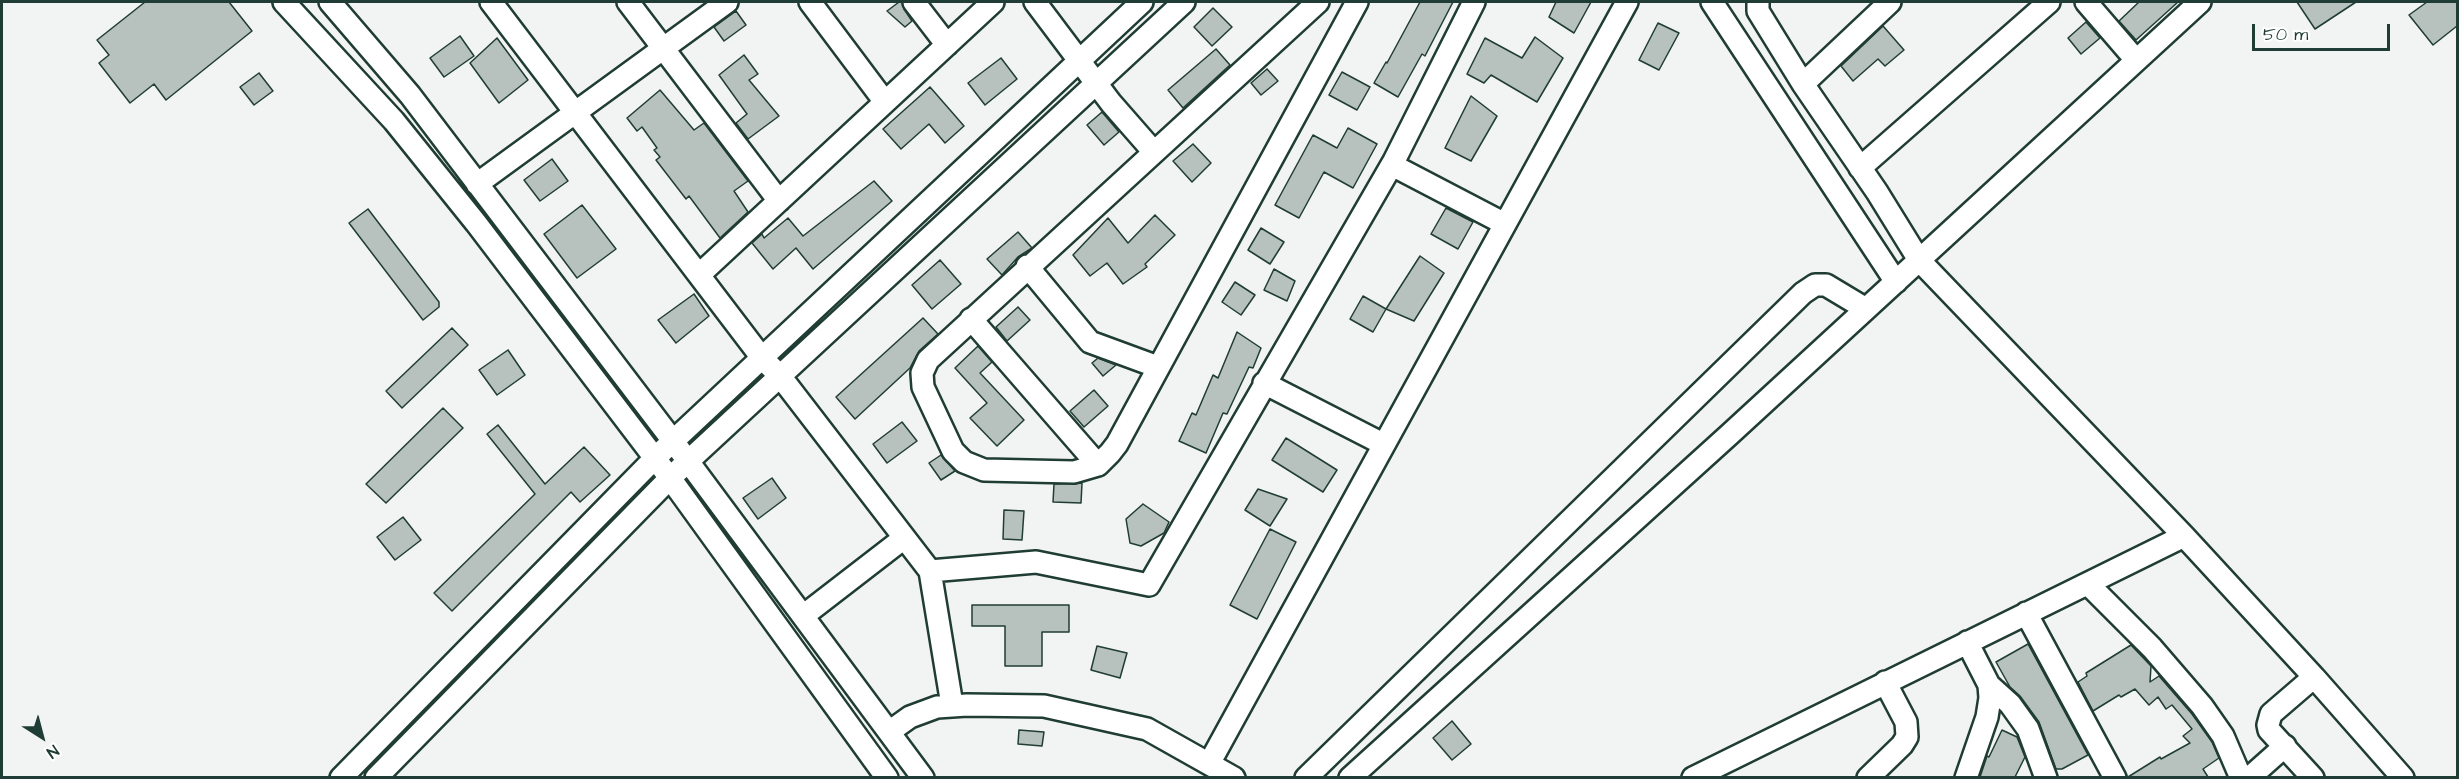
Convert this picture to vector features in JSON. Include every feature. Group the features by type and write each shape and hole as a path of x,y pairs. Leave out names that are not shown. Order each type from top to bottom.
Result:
{"street":[{"path":"330,2 410,95 673,441 923,777"},
{"path":"491,2 762,358 780,376 930,572 952,705"},
{"path":"628,2 779,201"},
{"path":"477,184 727,2"},
{"path":"810,2 885,102"},
{"path":"914,2 947,45"},
{"path":"699,275 993,2"},
{"path":"1035,2 1096,83 1153,151"},
{"path":"341,777 655,458 1142,2"},
{"path":"376,777 670,478 1184,2"},
{"path":"1318,2 1027,266 928,360 922,374 923,387 958,457 984,470 1074,472 1098,465 1117,444 1357,2"},
{"path":"930,572 1036,562 1149,585 1392,165 1474,2"},
{"path":"1210,762 1627,2"},
{"path":"1712,2 1896,282"},
{"path":"1758,2 1758,11 1803,84 1919,260 2184,536 2403,777"},
{"path":"1803,84 1890,2"},
{"path":"1860,168 2049,2"},
{"path":"2086,2 2136,60"},
{"path":"1350,777 1896,282 2200,2"},
{"path":"289,3 394,121 476,223 670,478 886,776 908,757"},
{"path":"1392,165 1505,224"},
{"path":"1027,266 1090,342 1158,367"},
{"path":"1306,777 1803,293 1815,285 1826,285 1866,309"},
{"path":"971,320 1098,465"},
{"path":"1264,383 1383,444"},
{"path":"1706,775 1885,682 2184,536"},
{"path":"803,616 904,538"},
{"path":"2088,584 2152,648 2194,697 2223,736 2241,777"},
{"path":"2026,613 2115,777"},
{"path":"1967,642 1989,685 2010,704 2028,729 2046,777"},
{"path":"2313,777 2269,730 2269,717 2314,677"},
{"path":"1868,777 1902,745 1908,732 1906,722 1885,682"},
{"path":"1966,777 1987,717 1989,685"},
{"path":"843,719 867,702"},
{"path":"889,732 922,712 952,705 1044,706 1147,729 1234,777"},
{"path":"2249,777 2285,746"}],"building":[{"path":"145,2 229,2 252,31 166,100 154,84 130,103 99,63 109,55 97,40"},
{"path":"902,2 912,21 905,27 887,11"},
{"path":"1420,2 1453,2 1425,56 1422,54 1398,97 1374,83"},
{"path":"1556,2 1591,2 1574,33 1549,17"},
{"path":"2139,2 2178,2 2136,40 2119,21"},
{"path":"2297,2 2356,2 2315,29"},
{"path":"2427,2 2457,2 2457,26 2433,45 2409,15"},
{"path":"1213,8 1232,27 1212,46 1194,27"},
{"path":"736,11 746,25 724,41 714,27"},
{"path":"2086,22 2100,38 2081,54 2068,38"},
{"path":"1658,23 1679,33 1659,70 1639,60"},
{"path":"1883,26 1904,50 1885,66 1878,59 1853,81 1841,66"},
{"path":"460,36 474,56 444,77 430,58"},
{"path":"1535,37 1563,58 1537,102 1491,75 1484,83 1467,74 1485,38 1522,58"},
{"path":"497,38 528,80 499,103 470,63"},
{"path":"1216,49 1230,65 1183,108 1168,90"},
{"path":"744,55 758,74 749,80 779,116 748,139 736,123 747,114 719,75"},
{"path":"1001,58 1017,79 985,105 968,83"},
{"path":"1267,69 1278,81 1261,95 1251,83"},
{"path":"1342,72 1370,87 1357,110 1329,95"},
{"path":"259,73 273,91 254,105 240,87"},
{"path":"930,87 964,126 945,143 929,124 901,149 883,129"},
{"path":"660,90 694,130 704,123 748,181 734,191 748,212 720,238 689,196 686,199 656,160 660,157 654,150 657,148 642,127 637,131 627,118"},
{"path":"1471,96 1497,116 1471,161 1445,148"},
{"path":"1102,112 1119,132 1104,145 1087,125"},
{"path":"1348,128 1377,144 1353,188 1324,172 1299,218 1275,205 1313,135 1337,148"},
{"path":"1193,144 1211,163 1192,182 1173,161"},
{"path":"552,159 568,181 540,201 524,180"},
{"path":"874,181 892,201 813,269 796,248 773,269 752,243 762,234 764,238 788,218 803,236"},
{"path":"582,205 616,249 577,278 544,234"},
{"path":"1446,208 1473,222 1458,249 1431,234"},
{"path":"368,209 439,302 439,307 423,320 349,223"},
{"path":"1155,215 1175,235 1145,264 1147,267 1123,284 1107,263 1090,276 1073,255 1108,218 1128,243"},
{"path":"1261,228 1284,242 1270,264 1248,250"},
{"path":"1018,232 1032,248 1018,257 1002,275 987,259"},
{"path":"1420,256 1444,273 1414,321 1386,309"},
{"path":"940,260 961,284 932,309 912,285"},
{"path":"1274,269 1295,281 1287,301 1264,290"},
{"path":"1235,282 1255,295 1241,315 1222,302"},
{"path":"694,294 709,316 676,343 658,320"},
{"path":"1363,296 1386,309 1373,332 1350,319"},
{"path":"1018,307 1030,320 1007,341 996,327"},
{"path":"923,318 938,334 919,351 910,368 855,419 836,397"},
{"path":"452,328 468,345 402,408 386,391"},
{"path":"1237,332 1261,348 1253,368 1249,367 1227,414 1223,413 1206,453 1179,441 1192,413 1196,415 1213,375 1218,378"},
{"path":"978,346 992,362 980,373 1024,420 997,446 970,418 987,403 955,368"},
{"path":"508,350 525,375 497,395 479,370"},
{"path":"1098,358 1116,365 1103,376 1092,363"},
{"path":"1094,390 1108,406 1084,427 1070,411"},
{"path":"443,408 463,428 386,503 366,484"},
{"path":"902,422 917,441 887,463 873,444"},
{"path":"498,425 545,484 584,447 610,475 580,502 571,492 452,611 434,593 535,494 487,434"},
{"path":"1286,438 1337,470 1323,492 1272,460"},
{"path":"941,455 955,471 941,480 929,463"},
{"path":"772,478 786,498 758,519 743,498"},
{"path":"1082,483 1081,503 1053,502 1054,484"},
{"path":"1258,489 1287,499 1270,526 1245,510"},
{"path":"1143,504 1169,522 1164,533 1141,546 1130,543 1126,519"},
{"path":"1004,510 1024,511 1022,540 1003,539"},
{"path":"403,517 421,540 395,560 377,537"},
{"path":"1270,529 1296,542 1257,619 1230,605"},
{"path":"972,605 1069,605 1069,632 1042,632 1042,666 1005,666 1005,626 972,626"},
{"path":"2028,644 2088,755 2062,769 2056,769 2039,722 2020,696 2010,687 1996,662"},
{"path":"2131,645 2151,666 2150,682 2159,676 2192,714 2212,742 2219,758 2203,769 2208,777 2128,777 2160,757 2161,759 2190,743 2183,736 2192,729 2172,705 2166,709 2158,697 2149,705 2135,689 2121,697 2119,695 2093,711 2078,682 2087,676 2086,673"},
{"path":"1097,646 1127,653 1120,678 1091,670"},
{"path":"1452,721 1471,744 1452,760 1433,738"},
{"path":"1019,730 1044,732 1042,746 1018,744"},
{"path":"2002,730 2017,737 2025,757 2015,777 1980,777 1987,756 1989,757"}]}
